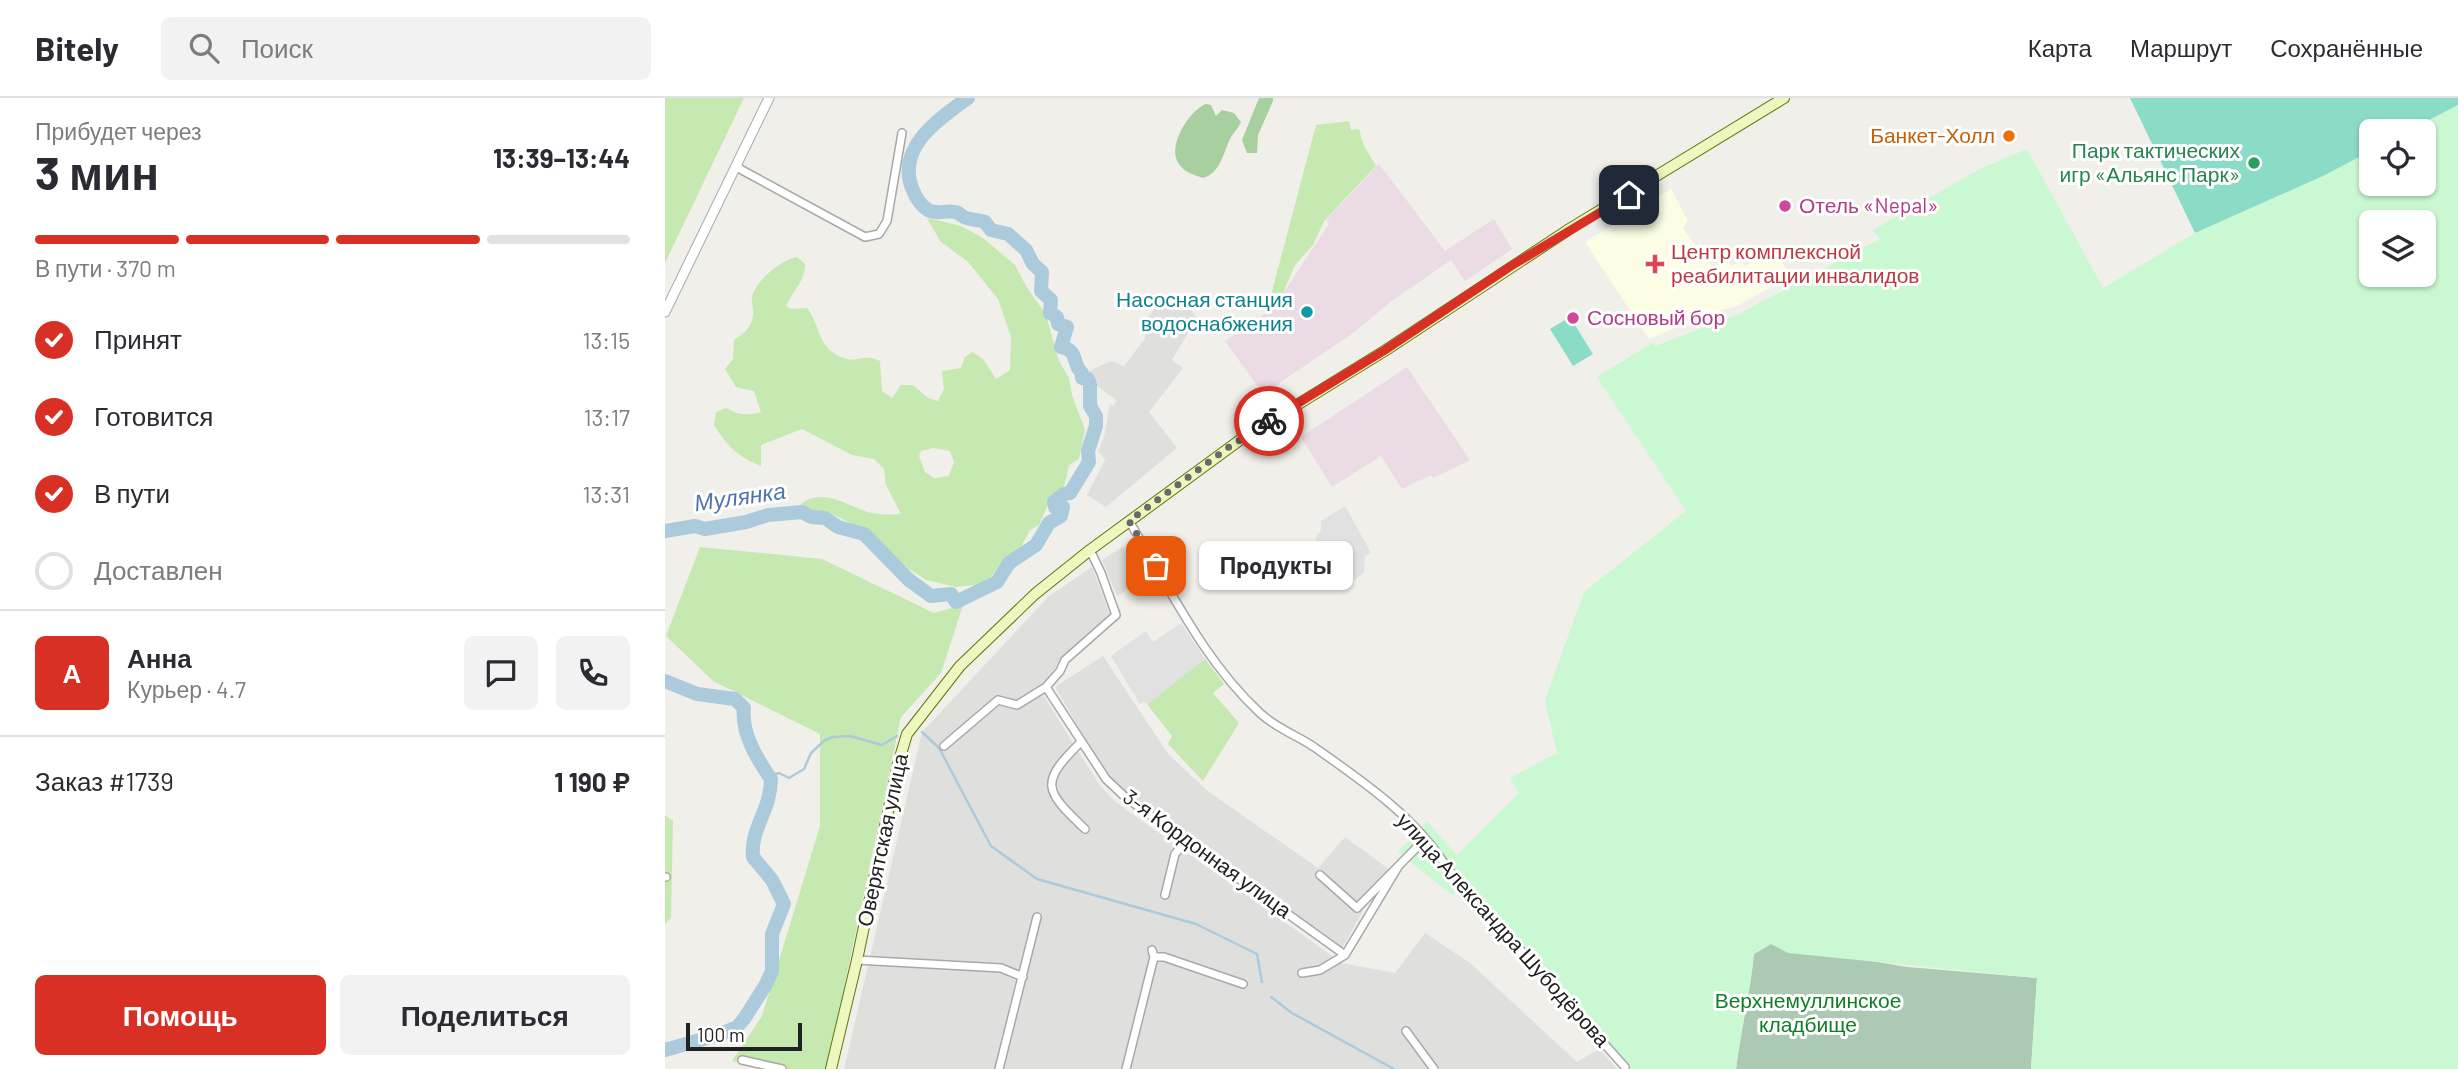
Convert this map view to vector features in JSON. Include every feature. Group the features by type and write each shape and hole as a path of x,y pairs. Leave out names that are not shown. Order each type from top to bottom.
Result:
{"main road":[{"name":"Оверятская улица","path":"831,1069 898,764 907,734 970,656 1035,594 1229,447 1376,356 1511,266 1784,98"}],"street":[{"path":"665,312 769,98"},
{"path":"737,165 865,237 879,234 887,221 902,133"},
{"name":"улица Александра Шубодёрова","path":"1129,521 1192,629 1251,704 1268,720 1313,747 1382,798 1425,839 1456,878 1625,1067"},
{"path":"944,746 998,700 1017,705 1046,687 1060,671 1065,660 1116,615 1090,550"},
{"name":"3-я Кордонная улица","path":"1046,687 1106,779 1125,797 1345,955"},
{"path":"1081,742 1052,775 1052,789 1062,808 1085,829"},
{"path":"1320,875 1357,908 1425,839"},
{"path":"1165,895 1175,854 1186,840"},
{"path":"1302,973 1321,970 1345,955 1398,867"},
{"path":"999,1069 1037,917"},
{"path":"1126,1069 1153,953 1243,984"},
{"path":"857,960 1001,968 1023,977"},
{"path":"1406,1031 1434,1069"},
{"path":"742,1060 782,1069"}],"shaded area":[{"path":"1379,164 1445,251 1494,219 1512,249 1465,281 1451,260 1389,303 1356,331 1263,394 1225,341 1274,307 1329,224 1326,220"},
{"name":"Центр комплексной реабилитации инвалидов","path":"1671,189 1688,221 1683,228 1700,253 1704,253 1713,269 1727,260 1731,266 1738,262 1746,266 1773,249 1791,276 1737,306 1711,313 1649,339 1585,242"},
{"path":"1168,293 1183,299 1197,318 1172,360 1183,368 1149,412 1177,448 1106,507 1087,495 1105,460 1098,451 1104,437 1110,404 1114,406 1116,400 1097,386 1089,371 1111,361 1124,366 1145,338 1147,318"},
{"path":"1407,367 1470,460 1402,489 1381,456 1332,487 1301,437"},
{"path":"1345,506 1371,553 1365,556 1364,573 1349,584 1315,538 1321,530 1321,521"},
{"path":"1124,546 1145,579 1117,596 1102,560"},
{"path":"1092,567 1110,615 1062,658 1044,683 1042,693 1100,786 1117,803 1342,963 1395,973 1425,933 1470,963 1577,1062 1599,1049 1617,1069 844,1069 922,732 1049,596"},
{"path":"1181,623 1205,659 1147,704 1140,704 1111,656 1146,631 1153,642"},
{"path":"1103,656 1169,755 1209,792 1318,868 1345,837 1390,870 1381,879 1341,950 1123,796 1108,778 1055,687"}],"green space":[{"path":"665,98 744,98 665,263"},
{"path":"1259,98 1273,98 1273,101 1258,135 1257,153 1247,153 1242,140"},
{"name":"Парк тактических игр «Альянс Парк»","path":"2130,98 2458,98 2458,105 2431,119 2359,119 2359,157 2195,233"},
{"path":"1206,104 1211,105 1216,116 1222,110 1234,113 1241,122 1230,138 1217,168 1203,178 1181,167 1175,149 1187,121"},
{"path":"2458,105 2458,1069 2031,1069 2037,978 1788,953 1771,944 1754,954 1736,1069 1625,1069 1588,1022 1564,1009 1565,993 1495,928 1458,888 1452,895 1398,852 1427,821 1457,855 1519,793 1510,778 1557,753 1545,700 1584,592 1686,511 1597,377 1652,343 1655,346 1739,314 1880,239 1873,230 1980,169 2027,149 2103,288 2195,233 2359,157 2359,196 2436,196 2436,119 2431,119"},
{"path":"1349,121 1351,130 1359,129 1363,144 1376,166 1324,221 1313,245 1295,265 1283,293 1270,299 1316,125"},
{"path":"927,218 961,226 983,238 1015,265 1046,315 1059,361 1069,378 1072,395 1085,430 1079,459 1069,465 1064,487 1047,507 1039,525 1030,530 1018,552 1001,563 990,578 975,585 956,587 926,580 909,569 866,531 832,514 811,514 802,508 801,504 809,499 826,497 872,513 901,514 886,485 884,469 874,459 852,455 802,429 761,445 761,466 734,450 714,425 716,412 726,408 743,414 761,412 754,391 736,387 725,369 733,359 734,340 751,323 752,297 758,284 777,266 797,257 805,264 804,270 801,281 786,306 791,309 807,308 825,344 837,355 847,359 869,358 880,361 882,391 892,398 901,385 913,385 928,398 938,401 944,389 942,371 961,368 965,357 973,352 983,359 996,379 1010,370 1011,337 998,299 968,262 940,241","holes":["933,448 950,451 954,462 949,476 934,478 925,472 919,456 921,451"]},
{"path":"1570,317 1593,354 1573,366 1550,329"},
{"path":"700,547 822,559 934,613 963,605 941,673 901,717 827,1069 767,1069 732,1061 762,1016 820,826 820,734 713,681 666,636"},
{"path":"1205,659 1224,684 1213,693 1239,723 1203,781 1168,744 1172,736 1147,704"},
{"path":"665,815 673,821 671,918 665,924"},
{"name":"Верхнемуллинское кладбище","path":"1771,944 1907,967 2037,978 2031,1069 1736,1069 1754,954"}],"waterway":[{"name":"Мулянка","path":"665,531 695,526 705,529 768,515 802,512 864,534 909,580 931,596 951,594 956,602 997,582 1009,563 1036,545 1049,523 1061,516 1063,507 1055,507 1054,502 1070,493 1089,462 1088,451 1096,426 1096,416 1090,406 1088,379 1082,378 1073,354 1061,347 1067,327 1058,324 1057,317 1050,313 1051,300 1041,291 1042,272 1033,264 1026,250 1008,234 991,230 985,222 966,218 957,212 928,210 920,203 912,188 910,159 915,147 934,124 968,98"},
{"name":"Мулянка","path":"665,681 697,694 735,699 744,708 748,736 771,779 768,801 755,837 753,857 772,880 784,904 772,934 772,971 744,1019 737,1027 721,1034 665,1050"},
{"path":"922,732 939,748 991,846 1037,879 1196,924 1257,954 1262,982"},
{"path":"769,776 779,773 789,778 804,769 811,753 825,740 833,737 850,736 882,745 897,736"},
{"path":"1271,997 1292,1013 1394,1069"}],"way so far":[{"path":"1156,566 1129,521 1269,421"}],"place":[{"name":"Банкет-Холл","path":"2009,136"},
{"name":"Парк тактических игр «Альянс Парк»","path":"2254,163"},
{"name":"Отель «Nepal»","path":"1785,206"},
{"name":"Центр комплексной реабилитации инвалидов","path":"1655,264"},
{"name":"Насосная станция водоснабжения","path":"1307,312"},
{"name":"Сосновый бор","path":"1573,318"},
{"name":"Пpoдукты","path":"1156,566"}],"route":[{"path":"1269,421 1357,368 1571,228 1629,195"}]}
